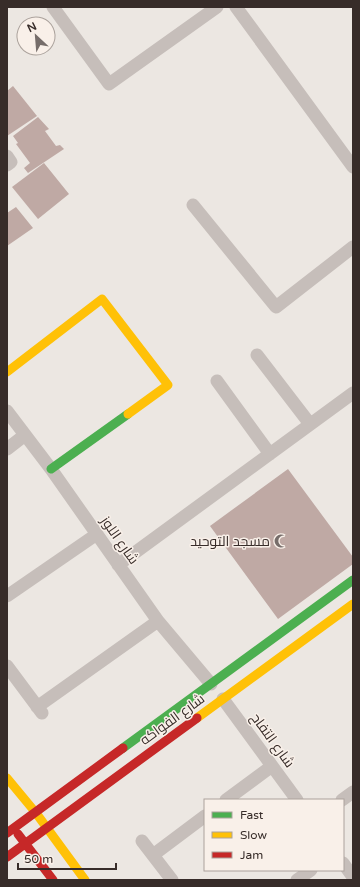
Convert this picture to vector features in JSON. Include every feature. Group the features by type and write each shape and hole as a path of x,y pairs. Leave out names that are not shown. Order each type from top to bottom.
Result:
{"street":[{"path":"53,7 109,84 217,7"},
{"path":"236,7 353,167"},
{"path":"7,156 12,162 7,165"},
{"path":"193,205 276,307 353,247"},
{"path":"7,372 102,298 168,385 51,469"},
{"path":"257,355 310,424"},
{"path":"217,381 270,454"},
{"path":"118,565 353,393"},
{"name":"شارع اللوز","path":"7,411 51,469 158,621 211,684"},
{"path":"7,448 25,435"},
{"path":"7,596 97,534"},
{"path":"11,831 353,580"},
{"name":"شارع الفواكه","path":"7,857 353,604"},
{"path":"7,666 40,710 158,621"},
{"name":"شارع التفاح","path":"223,699 296,799"},
{"path":"227,799 272,766"},
{"path":"7,778 36,812 85,880"},
{"path":"343,799 353,792"},
{"path":"153,855 204,817"},
{"path":"7,818 11,831 25,843 53,880"},
{"path":"142,841 172,880"},
{"path":"344,864 353,877"},
{"path":"297,880 310,871"}],"building":[{"path":"13,86 37,116 7,136 7,91"},
{"path":"38,117 49,129 45,131 56,146 60,145 64,149 28,173 24,168 30,163 16,144 18,143 13,136"},
{"path":"44,163 69,194 38,219 12,187"},
{"path":"16,207 33,228 7,246 7,213"},
{"name":"مسجد التوحيد","path":"288,469 353,557 353,564 278,619 210,526"}],"traffic: fast":[{"path":"51,469 128,414"},
{"path":"123,748 353,580"}],"traffic: slow":[{"path":"7,372 102,299 168,385 128,414"},
{"path":"197,718 353,604"},
{"path":"7,778 36,813 85,880"}],"traffic: jam":[{"path":"7,857 197,718"},
{"path":"7,833 123,748"},
{"path":"18,834 53,880"}],"place":[{"name":"مسجد التوحيد","path":"281,541"}]}
